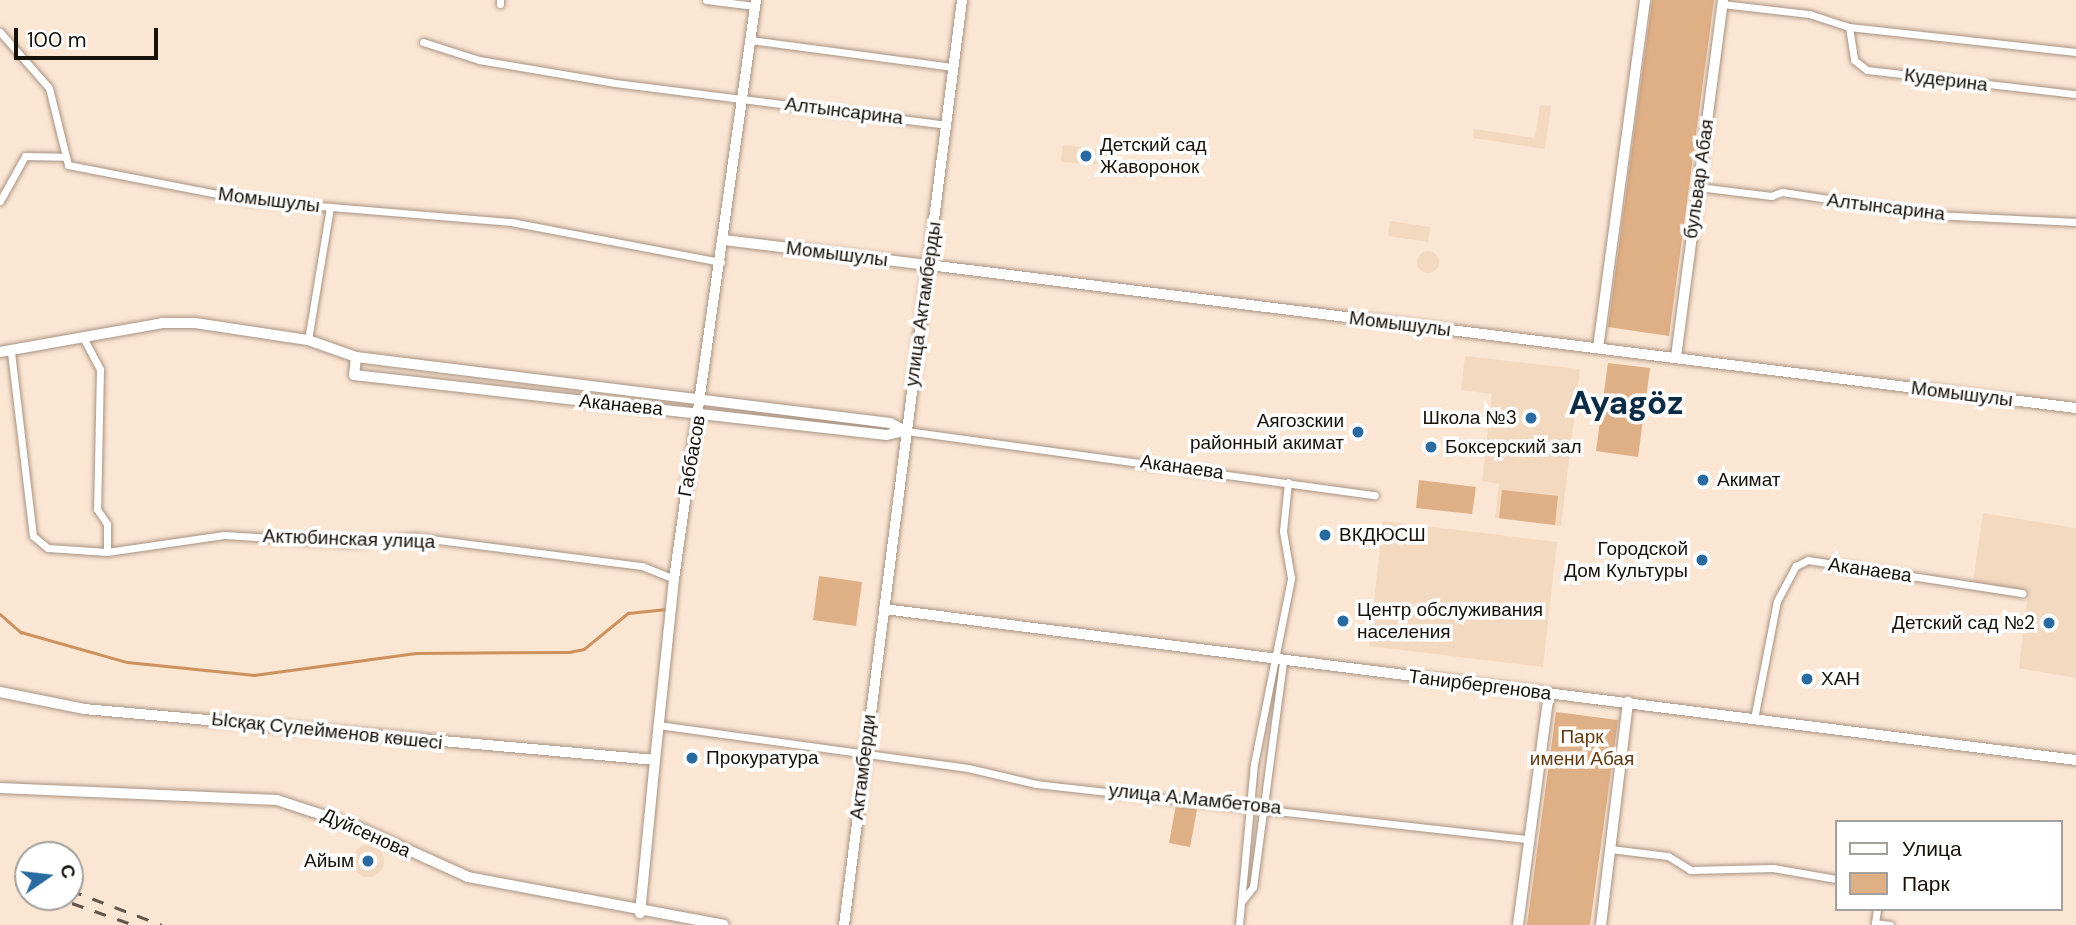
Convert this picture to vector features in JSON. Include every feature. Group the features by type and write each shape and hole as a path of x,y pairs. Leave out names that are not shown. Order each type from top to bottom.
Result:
{"main road":[{"name":"улица Актамберды","path":"884,609 962,0"},
{"path":"1598,348 1645,0"},
{"name":"бульвар Абая","path":"1676,357 1722,2"},
{"name":"Момышулы","path":"929,265 2076,408"},
{"name":"Актамберди","path":"844,925 884,609"},
{"name":"Ысқақ Сүлейменов көшесі","path":"0,692 84,709 655,760"},
{"name":"Габбасов","path":"640,914 655,760"},
{"name":"Дуйсенова","path":"0,788 277,800 353,825 468,877 640,914 724,925"}],"street":[{"path":"706,0 755,3"},
{"path":"1722,2 1809,14 1849,27 2076,52"},
{"name":"Габбасов","path":"655,760 674,579 702,400 755,3"},
{"name":"Кудерина","path":"1849,27 1854,60 1867,70 2076,94"},
{"path":"0,33 49,88 64,157 25,156 0,201"},
{"path":"750,40 953,67"},
{"name":"Алтынсарина","path":"423,42 479,60 946,125"},
{"name":"Момышулы","path":"64,157 68,165 248,201 511,222 721,262"},
{"name":"Алтынсарина","path":"1698,187 1771,196 1782,192 1934,215 2076,222"},
{"path":"309,340 330,207"},
{"name":"Момышулы","path":"723,240 929,265"},
{"name":"Аканаева","path":"6,352 85,341 162,323 309,340 356,357 890,423 906,431 1375,495"},
{"path":"85,341 100,369 97,509 107,524 107,552"},
{"name":"Актюбинская улица","path":"6,352 33,536 48,548 107,552 225,535 355,543 415,537 642,566 674,579"},
{"name":"Аканаева","path":"356,357 355,375 887,435 906,431"},
{"path":"1239,925 1248,803 1278,660 1291,578 1283,531 1288,482"},
{"name":"Аканаева","path":"1754,719 1777,601 1796,566 1808,561 2022,593"},
{"name":"Танирбергенова","path":"884,609 2076,760"},
{"path":"1242,901 1253,887 1278,660"},
{"path":"1518,925 1527,839 1549,693"},
{"path":"1601,925 1628,702"},
{"name":"улица А.Мамбетова","path":"658,726 864,755 1036,784 1248,803 1527,839"},
{"path":"1610,849 1668,856 1690,870 1773,868 1834,879"},
{"path":"1877,911 1875,923 1890,925"}],"shaded area":[{"path":"1540,105 1551,106 1545,149 1473,138 1474,129 1535,138"},
{"name":"Детский сад Жаворонок","path":"1063,145 1112,151 1110,165 1061,162"},
{"path":"1390,221 1430,227 1428,242 1388,236"},
{"path":"1428,251 1436,254 1439,262 1436,270 1428,273 1420,270 1417,262 1420,254"},
{"name":"Школа №3","path":"1465,356 1580,369 1561,526 1495,518 1499,484 1482,481 1492,394 1461,390"},
{"name":"Детский сад №2","path":"1983,513 2076,528 2076,678 2019,668 2028,592 1973,582"},
{"path":"1383,521 1557,542 1543,667 1369,646"},
{"name":"Айым","path":"368,845 379,850 384,861 379,872 368,877 357,872 352,861 357,850"}],"green space":[{"path":"1652,0 1714,0 1669,336 1608,327"},
{"path":"1608,363 1650,368 1638,457 1596,451"},
{"path":"1419,480 1476,487 1472,514 1416,508"},
{"path":"1502,490 1558,496 1555,525 1499,518"},
{"path":"819,576 862,582 856,626 813,620"},
{"name":"Парк имени Абая","path":"1556,712 1618,720 1590,925 1527,925"},
{"path":"1177,800 1198,804 1190,847 1169,843"}],"waterway":[{"path":"0,614 21,632 127,662 254,675 416,653 569,652 584,649 628,613 664,609"}],"railway":[{"path":"84,895 162,925"},
{"path":"84,907 134,925"}],"place":[{"name":"Детский сад Жаворонок","path":"1086,156"},
{"name":"Школа №3","path":"1531,418"},
{"name":"Аягозскии районный акимат","path":"1358,432"},
{"name":"Боксерский зал","path":"1431,447"},
{"name":"Акимат","path":"1703,480"},
{"name":"ВКДЮСШ","path":"1325,535"},
{"name":"Городской Дом Культуры","path":"1702,560"},
{"name":"Центр обслуживания населения","path":"1343,621"},
{"name":"Детский сад №2","path":"2049,623"},
{"name":"ХАН","path":"1807,679"},
{"name":"Прокуратура","path":"692,758"},
{"name":"Айым","path":"368,861"}],"district":[{"name":"Ayagöz","path":"1626,403"}]}
